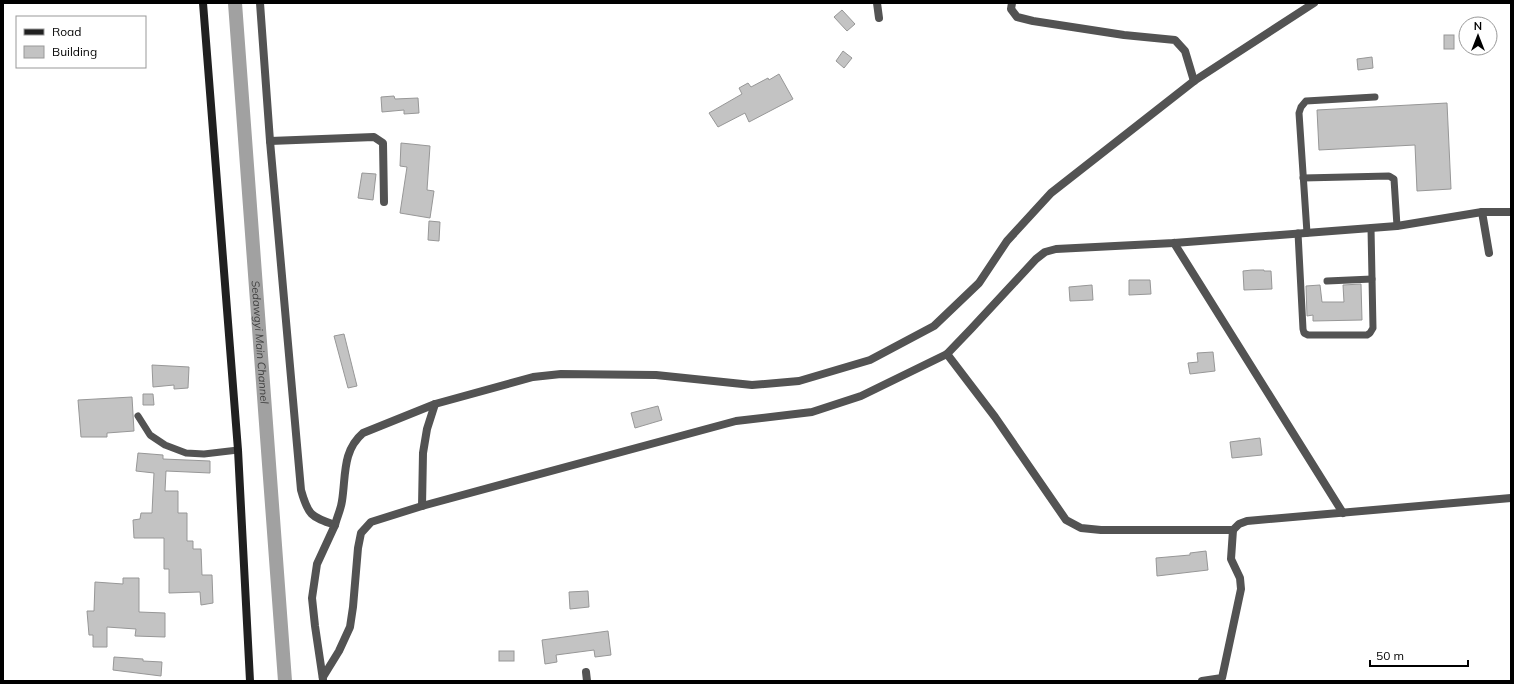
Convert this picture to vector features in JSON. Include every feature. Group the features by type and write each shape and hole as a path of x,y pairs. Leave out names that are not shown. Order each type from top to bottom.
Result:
{"street":[{"path":"203,3 238,450 250,681"},
{"path":"260,3 270,140 301,490 305,506 314,518 335,525"},
{"path":"877,3 879,18"},
{"path":"1012,3 1011,9 1017,17 1033,22 1124,35 1175,40 1186,52 1194,81"},
{"path":"323,679 312,598 317,564 335,525 342,502 346,457 355,440 363,433 435,404 533,377 561,374 656,375 752,385 799,381 870,360 934,326 979,283 1007,241 1051,193 1194,81 1314,3"},
{"path":"270,140 374,137 379,139 383,143 384,202"},
{"path":"323,679 339,651 350,627 358,548 361,533 371,522 422,506 736,421 812,412 861,396 947,354 1036,259 1045,252 1056,249 1174,243 1396,226 1482,212 1511,212"},
{"path":"1482,212 1489,253"},
{"path":"1174,243 1343,513"},
{"path":"947,354 996,417 1066,520 1081,528 1101,530 1234,530"},
{"path":"422,506 423,454 426,429 435,404"},
{"path":"1202,681 1222,679 1241,589 1240,578 1231,559 1234,530 1239,524 1247,521 1511,498"},
{"path":"586,672 587,681"}],"lane":[{"path":"1307,233 1299,113 1301,107 1306,101 1375,97"},
{"path":"1303,178 1389,176 1394,179 1396,226"},
{"path":"1298,234 1304,333 1308,335 1367,335 1373,328 1371,228"},
{"path":"1328,281 1372,279"},
{"path":"138,416 150,435 165,445 186,453 204,454 238,450"}],"building":[{"path":"842,10 855,24 847,31 834,17"},
{"path":"1444,35 1454,35 1454,49 1444,49"},
{"path":"843,51 852,58 844,68 836,61"},
{"path":"1372,57 1373,68 1358,70 1357,59"},
{"path":"779,74 793,99 749,122 745,113 718,127 709,113 742,94 739,88 748,83 751,87 768,78 769,80"},
{"path":"394,96 395,99 418,98 419,113 404,114 404,110 382,112 381,97"},
{"path":"1447,103 1451,189 1417,191 1415,145 1319,150 1317,110"},
{"path":"401,143 430,146 427,190 434,191 430,218 400,213 407,167 400,166"},
{"path":"362,173 376,174 373,200 358,198"},
{"path":"429,221 440,222 439,241 428,240"},
{"path":"1243,271 1271,271 1272,289 1244,290"},
{"path":"1129,280 1150,280 1151,294 1129,295"},
{"path":"1361,284 1362,320 1313,321 1313,315 1307,316 1306,286 1320,285 1322,302 1344,302 1343,285"},
{"path":"1092,285 1093,300 1070,301 1069,287"},
{"path":"344,334 357,386 348,388 334,336"},
{"path":"1213,352 1215,371 1190,374 1188,363 1198,362 1197,353"},
{"path":"152,365 189,367 188,388 174,389 174,385 153,387"},
{"path":"143,394 153,394 154,405 143,405"},
{"path":"132,397 134,431 107,433 107,437 81,437 78,400"},
{"path":"658,406 662,420 635,428 631,413"},
{"path":"1260,438 1262,455 1232,458 1230,442"},
{"path":"138,453 163,455 163,459 210,461 210,473 166,471 165,491 178,491 178,513 187,513 187,541 193,541 193,549 201,549 202,575 212,575 213,603 201,605 200,592 169,593 169,569 164,569 164,538 134,538 133,520 140,519 141,513 152,513 154,473 136,471"},
{"path":"1206,551 1208,570 1157,576 1156,558 1190,555 1190,553"},
{"path":"123,578 139,578 139,612 165,613 165,637 135,636 136,629 107,627 107,647 93,647 93,635 89,635 87,611 94,611 95,582 123,584"},
{"path":"588,591 589,607 570,609 569,592"},
{"path":"608,631 611,655 595,657 594,650 556,655 557,662 545,664 542,640"},
{"path":"499,651 514,651 514,661 499,661"},
{"path":"114,657 162,662 161,676 113,670"}],"waterway":[{"name":"Sedawgyi Main Channel","path":"235,3 285,681"}]}
